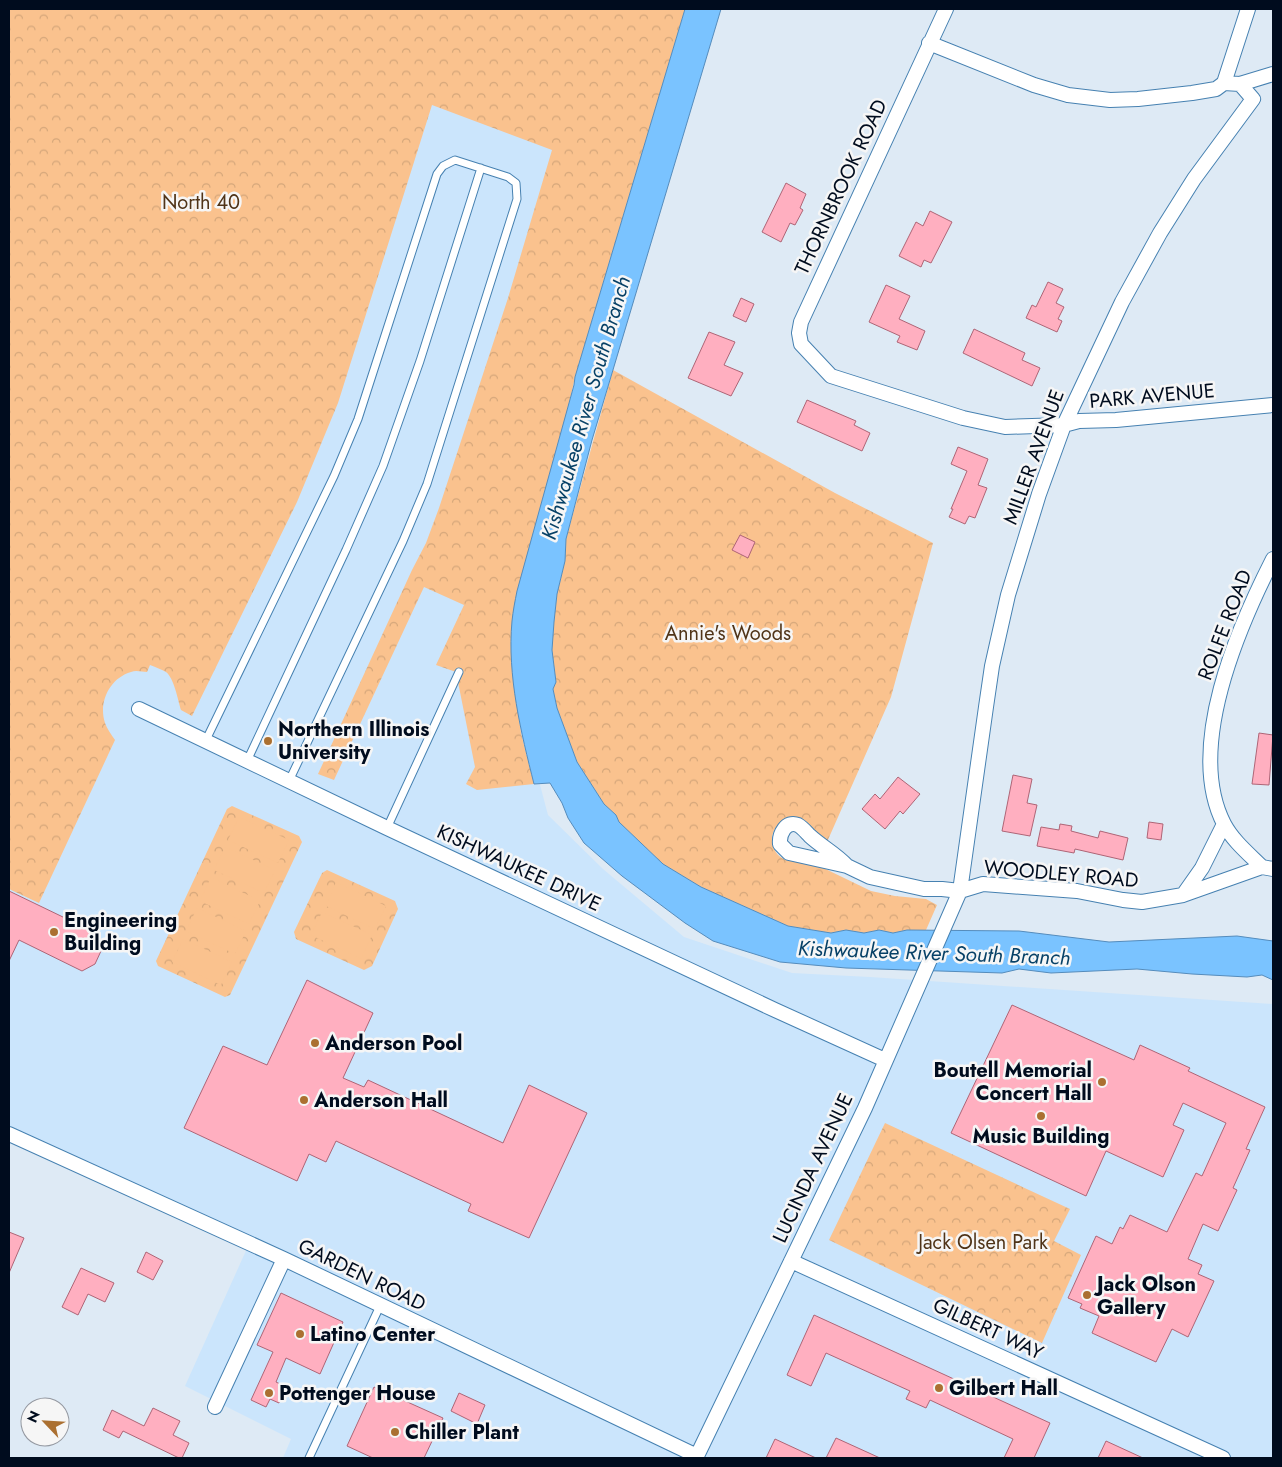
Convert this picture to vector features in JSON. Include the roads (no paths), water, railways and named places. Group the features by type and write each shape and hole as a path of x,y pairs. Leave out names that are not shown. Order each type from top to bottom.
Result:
{"street":[{"name":"THORNBROOK ROAD","path":"831,376 801,344 799,333 801,322 946,9"},
{"path":"929,43 1034,85 1068,95 1110,100 1138,99 1200,92 1216,89 1224,83 1248,9"},
{"path":"1224,83 1240,84 1273,74"},
{"name":"MILLER AVENUE","path":"960,891 992,666 1008,595 1039,494 1064,424 1122,302 1160,233 1194,179 1253,99 1240,84"},
{"name":"PARK AVENUE","path":"831,376 963,418 1005,427 1116,420 1273,405"},
{"name":"ROLFE ROAD","path":"1268,868 1231,835 1224,824 1216,801 1209,758 1220,690 1228,663 1252,603 1273,559"},
{"name":"KISHWAUKEE DRIVE","path":"139,709 289,782 885,1060"},
{"path":"1182,895 1202,868 1224,824"},
{"path":"847,866 870,876 894,883 924,889 960,891"},
{"name":"WOODLEY ROAD","path":"960,891 983,884 1077,891 1142,902 1182,895 1268,868"},
{"name":"LUCINDA AVENUE","path":"696,1457 865,1108 960,891"},
{"name":"GARDEN ROAD","path":"9,1134 284,1260 696,1457"},
{"path":"215,1406 284,1260"},
{"name":"GILBERT WAY","path":"791,1261 1223,1458"}],"lane":[{"path":"205,742 334,476 358,418 438,174 443,166 455,160 508,177 516,183 517,199 428,484 289,782"},
{"path":"247,762 383,466 420,361 482,168"},
{"path":"387,828 459,672"},
{"path":"309,1458 380,1306"}],"water":[{"name":"Kishwaukee River South Branch","path":"685,9 721,9 592,440 566,539 565,561 557,594 552,650 556,682 553,689 557,708 577,762 604,804 616,815 619,822 663,864 701,887 788,926 831,933 846,930 864,933 879,930 893,933 907,930 1019,931 1109,942 1237,936 1273,941 1273,980 1262,975 1247,977 1137,969 1051,973 1019,969 1002,973 846,968 780,962 713,941 685,923 622,876 584,843 568,818 562,803 550,783 534,784 513,683 511,642 517,591 575,377"}],"place":[{"name":"Northern Illinois University","path":"268,741"},
{"name":"Engineering Building","path":"54,932"},
{"name":"Anderson Pool","path":"315,1043"},
{"name":"Boutell Memorial Concert Hall","path":"1102,1082"},
{"name":"Anderson Hall","path":"304,1100"},
{"name":"Music Building","path":"1041,1116"},
{"name":"Jack Olson Gallery","path":"1087,1295"},
{"name":"Latino Center","path":"300,1334"},
{"name":"Gilbert Hall","path":"939,1388"},
{"name":"Pottenger House","path":"269,1393"},
{"name":"Chiller Plant","path":"395,1432"}],"park label":[{"name":"North 40","path":"201,202"},
{"name":"Annie's Woods","path":"728,633"},
{"name":"Jack Olsen Park","path":"983,1242"}]}
